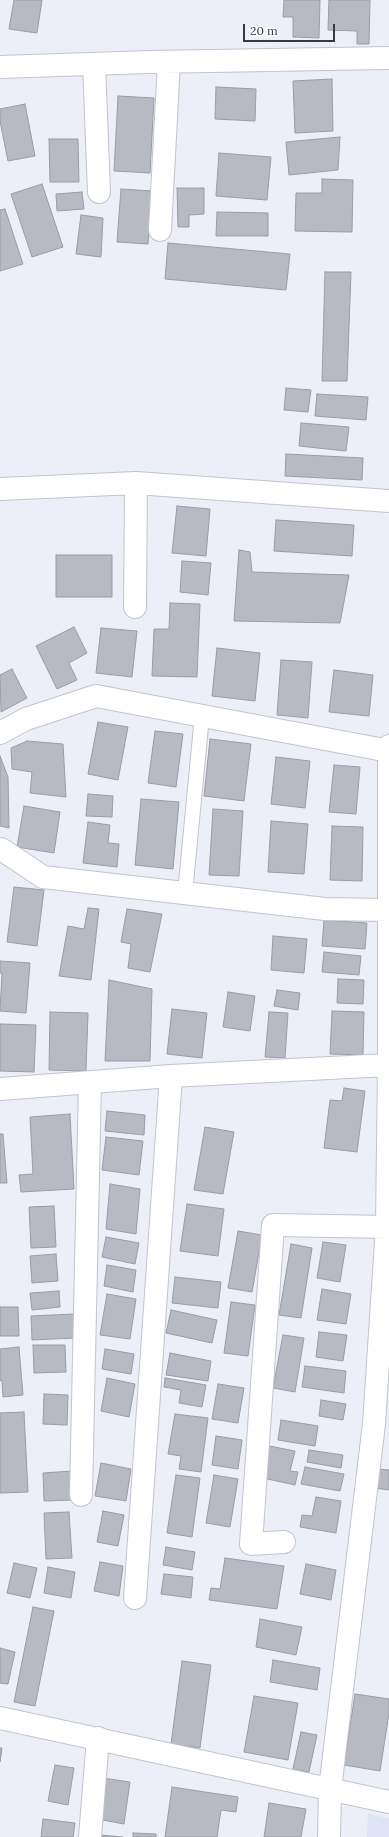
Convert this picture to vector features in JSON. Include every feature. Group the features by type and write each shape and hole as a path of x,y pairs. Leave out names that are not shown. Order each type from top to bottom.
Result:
{"street":[{"path":"0,67 389,58"},
{"path":"160,230 169,62"},
{"path":"94,64 99,192"},
{"path":"135,608 136,483"},
{"path":"0,489 136,483 389,501"},
{"path":"0,733 26,719 96,696 389,751"},
{"path":"329,1837 330,1789 382,1424 388,1227 389,746"},
{"path":"0,849 43,877 325,909 388,910"},
{"path":"0,1089 171,1076 389,1065"},
{"path":"135,1598 171,1076"},
{"path":"81,1495 90,1082"},
{"path":"284,1542 250,1544 273,1225 388,1227"},
{"path":"0,1718 389,1802"},
{"path":"90,1837 98,1738"}],"lane":[{"path":"185,893 202,716"}],"shaded area":[{"path":"368,1814 389,1818 389,1837 367,1837"}],"building":[{"path":"14,0 42,0 37,33 9,29"},
{"path":"284,0 320,0 319,38 293,37 293,17 283,17"},
{"path":"329,0 370,0 369,44 357,44 357,31 328,30"},
{"path":"332,79 333,131 295,133 293,81"},
{"path":"216,87 256,89 255,121 215,119"},
{"path":"118,96 154,98 150,173 114,171"},
{"path":"25,104 35,156 8,161 0,121 0,109"},
{"path":"340,137 338,170 289,175 286,142"},
{"path":"49,139 78,139 79,182 50,182"},
{"path":"219,153 271,157 267,200 216,196"},
{"path":"322,179 353,180 352,232 295,231 296,193 322,193"},
{"path":"42,184 63,247 32,257 11,194"},
{"path":"177,188 204,188 204,214 189,215 189,227 178,227"},
{"path":"121,189 152,191 148,244 117,242"},
{"path":"82,192 84,209 57,211 56,194"},
{"path":"5,209 23,264 0,271 0,210"},
{"path":"217,212 268,213 268,236 216,236"},
{"path":"81,215 103,218 101,257 76,254"},
{"path":"168,243 290,254 286,290 165,279"},
{"path":"325,272 351,272 347,381 322,381"},
{"path":"286,388 311,390 308,412 284,410"},
{"path":"317,394 368,397 366,420 315,416"},
{"path":"301,423 349,427 346,451 299,446"},
{"path":"286,454 363,458 362,480 285,476"},
{"path":"177,506 210,509 206,556 172,553"},
{"path":"276,520 354,525 352,556 274,551"},
{"path":"239,550 250,552 252,572 349,575 340,623 234,621"},
{"path":"56,555 112,555 112,597 56,597"},
{"path":"182,561 211,563 208,595 180,592"},
{"path":"170,603 200,604 197,677 152,676 154,629 169,629"},
{"path":"74,627 87,653 69,663 77,680 57,689 36,646"},
{"path":"101,628 137,631 132,677 96,673"},
{"path":"217,648 260,653 255,701 212,696"},
{"path":"281,660 312,662 308,718 277,715"},
{"path":"12,669 27,698 1,712 0,675"},
{"path":"334,670 373,675 369,716 329,712"},
{"path":"98,722 128,727 118,780 88,774"},
{"path":"155,731 183,734 176,787 148,783"},
{"path":"210,739 251,744 244,801 204,796"},
{"path":"27,741 63,744 66,797 30,793 32,772 12,769 11,748"},
{"path":"0,756 8,777 9,828 0,826"},
{"path":"276,757 310,761 305,808 271,804"},
{"path":"334,765 360,767 356,814 329,812"},
{"path":"88,794 113,796 112,817 86,816"},
{"path":"141,799 179,802 173,869 135,865"},
{"path":"24,806 60,812 54,853 17,847"},
{"path":"213,809 243,811 239,876 209,875"},
{"path":"271,821 308,824 304,874 268,872"},
{"path":"88,822 110,825 108,843 119,844 117,867 83,863"},
{"path":"332,826 363,827 362,881 330,880"},
{"path":"14,887 44,890 37,946 7,942"},
{"path":"88,908 99,909 91,980 59,976 68,926 84,929"},
{"path":"127,909 162,914 150,972 128,968 131,944 121,942"},
{"path":"324,920 367,923 365,949 322,946"},
{"path":"273,936 307,939 304,973 271,970"},
{"path":"324,952 361,956 359,975 322,972"},
{"path":"0,961 30,963 26,1013 0,1011 2,973 0,973"},
{"path":"338,979 364,980 363,1004 337,1003"},
{"path":"109,980 152,989 150,1061 105,1061"},
{"path":"277,990 300,993 298,1010 274,1006"},
{"path":"228,992 255,996 250,1031 223,1027"},
{"path":"172,1009 207,1013 202,1058 167,1054"},
{"path":"332,1011 364,1012 363,1055 330,1054"},
{"path":"50,1012 88,1013 86,1071 49,1070"},
{"path":"269,1012 288,1013 285,1058 265,1057"},
{"path":"0,1024 36,1025 34,1072 0,1071"},
{"path":"344,1088 365,1091 357,1152 324,1148 330,1100 342,1101"},
{"path":"107,1111 145,1115 144,1135 105,1131"},
{"path":"70,1114 74,1189 21,1192 19,1175 33,1174 30,1117"},
{"path":"205,1127 234,1132 223,1194 194,1190"},
{"path":"0,1134 3,1134 7,1183 0,1183"},
{"path":"106,1137 143,1141 139,1175 102,1170"},
{"path":"110,1184 140,1189 136,1234 106,1229"},
{"path":"187,1204 224,1209 218,1256 180,1251"},
{"path":"54,1206 56,1247 31,1248 29,1207"},
{"path":"238,1231 262,1235 252,1292 228,1288"},
{"path":"106,1237 139,1243 135,1264 102,1257"},
{"path":"323,1242 346,1245 340,1282 317,1278"},
{"path":"291,1244 312,1248 301,1318 279,1315"},
{"path":"56,1254 58,1281 32,1283 30,1256"},
{"path":"107,1265 136,1270 133,1292 104,1286"},
{"path":"175,1277 221,1282 218,1308 172,1303"},
{"path":"322,1289 351,1294 346,1324 317,1320"},
{"path":"59,1291 60,1307 32,1310 30,1293"},
{"path":"107,1294 136,1299 130,1339 100,1335"},
{"path":"231,1302 255,1305 248,1356 224,1353"},
{"path":"0,1307 18,1307 19,1336 0,1336"},
{"path":"171,1310 217,1320 212,1343 166,1333"},
{"path":"74,1314 75,1338 32,1340 31,1316"},
{"path":"319,1332 347,1335 343,1361 316,1357"},
{"path":"283,1335 304,1338 295,1392 273,1388"},
{"path":"33,1345 65,1345 66,1372 34,1373"},
{"path":"19,1347 23,1395 3,1397 2,1380 0,1381 0,1349"},
{"path":"105,1349 134,1354 131,1374 102,1369"},
{"path":"170,1353 211,1361 208,1381 166,1375"},
{"path":"305,1366 346,1371 344,1393 302,1387"},
{"path":"107,1378 135,1384 129,1417 101,1411"},
{"path":"165,1378 206,1385 202,1407 179,1403 181,1390 164,1387"},
{"path":"218,1384 244,1388 238,1423 212,1419"},
{"path":"44,1394 68,1395 67,1425 43,1424"},
{"path":"321,1400 346,1404 343,1420 319,1416"},
{"path":"24,1412 28,1492 0,1493 0,1413"},
{"path":"175,1414 208,1418 201,1472 179,1469 181,1456 168,1454"},
{"path":"281,1420 318,1426 315,1446 278,1440"},
{"path":"216,1436 242,1440 238,1469 212,1465"},
{"path":"269,1446 295,1451 290,1471 298,1472 295,1485 263,1478"},
{"path":"309,1450 343,1455 341,1468 307,1462"},
{"path":"101,1463 131,1469 126,1501 95,1496"},
{"path":"305,1467 344,1474 340,1491 301,1484"},
{"path":"376,1469 389,1470 389,1490 374,1488"},
{"path":"72,1471 73,1500 44,1501 43,1473"},
{"path":"176,1475 200,1478 192,1537 167,1533"},
{"path":"214,1475 238,1479 230,1527 206,1523"},
{"path":"316,1497 341,1501 336,1533 300,1527 302,1515 312,1516"},
{"path":"103,1511 124,1515 118,1546 97,1542"},
{"path":"69,1512 72,1558 46,1559 44,1513"},
{"path":"166,1547 195,1552 192,1570 163,1565"},
{"path":"225,1558 284,1566 277,1609 209,1600 211,1588 220,1589"},
{"path":"100,1562 123,1566 119,1596 94,1591"},
{"path":"14,1563 37,1568 30,1598 7,1593"},
{"path":"306,1564 336,1570 331,1600 300,1594"},
{"path":"48,1567 75,1572 71,1598 44,1593"},
{"path":"164,1574 193,1577 191,1598 161,1594"},
{"path":"33,1607 54,1611 35,1706 14,1702"},
{"path":"260,1619 302,1627 296,1655 256,1647"},
{"path":"0,1648 15,1652 8,1684 0,1683"},
{"path":"273,1660 320,1668 317,1690 270,1682"},
{"path":"182,1661 211,1665 200,1748 171,1744"},
{"path":"355,1694 389,1699 389,1713 380,1771 344,1765"},
{"path":"254,1696 298,1703 288,1760 244,1752"},
{"path":"301,1732 317,1735 309,1772 293,1769"},
{"path":"0,1748 2,1748 0,1762"},
{"path":"55,1765 74,1768 68,1805 48,1801"},
{"path":"103,1778 130,1782 124,1824 97,1819"},
{"path":"172,1787 238,1797 236,1812 221,1810 217,1837 165,1837"},
{"path":"269,1803 306,1809 301,1837 264,1837"},
{"path":"43,1819 75,1823 73,1837 41,1837"},
{"path":"133,1833 156,1834 156,1837 133,1837"},
{"path":"100,1835 123,1837 100,1837"}]}
